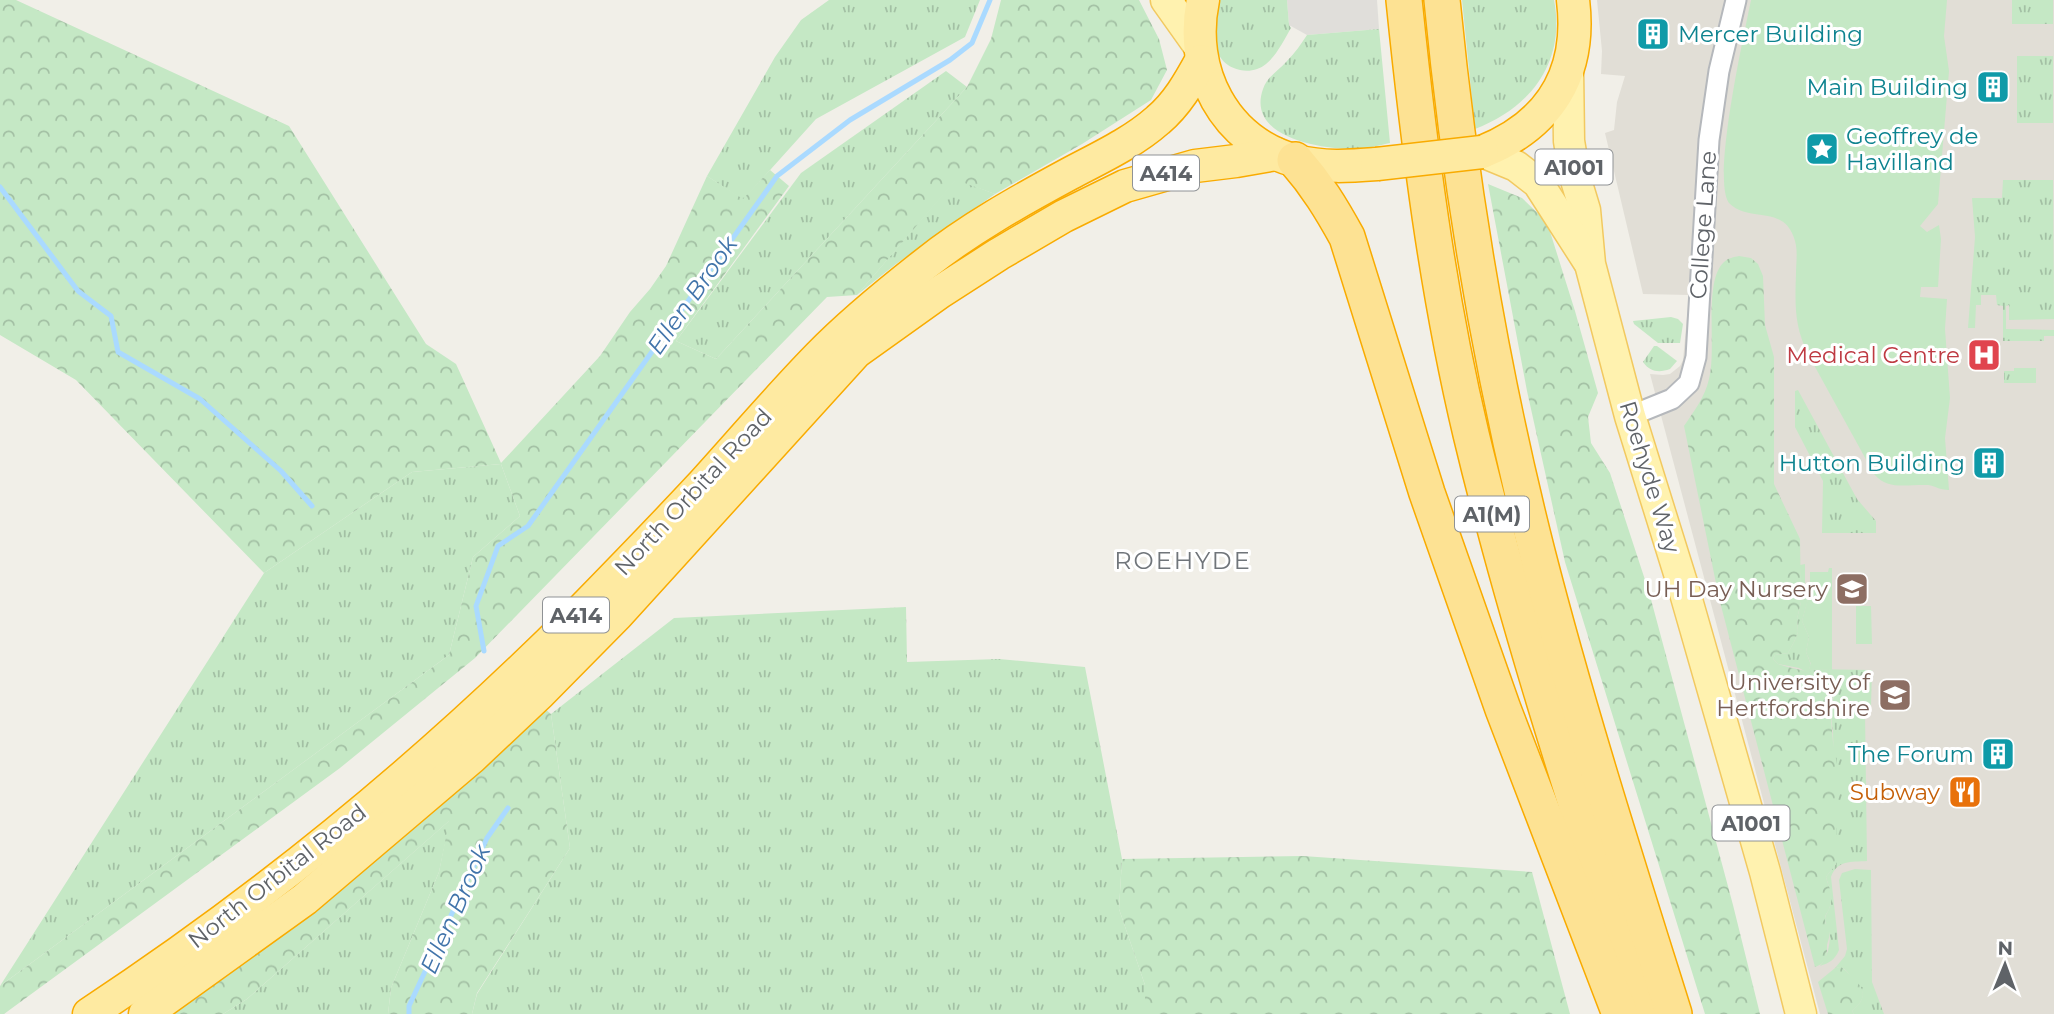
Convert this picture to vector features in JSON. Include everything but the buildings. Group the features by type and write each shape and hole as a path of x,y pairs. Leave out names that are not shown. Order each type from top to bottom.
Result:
{"highway":[{"path":"1203,0 1199,19 1200,53 1211,90 1227,116 1250,138 1285,157 1315,183 1347,237 1427,494 1498,696 1620,1014"},
{"name":"A1(M)","path":"1404,0 1417,127 1433,243 1471,433 1502,554 1545,700 1643,1014"},
{"name":"A1(M)","path":"1442,0 1468,216 1503,402 1533,537 1575,696 1674,1014"},
{"path":"1285,157 1312,164 1348,166 1482,152 1502,144 1536,120 1560,88 1574,46 1573,0"},
{"name":"North Orbital Road","path":"89,1014 278,878 377,798 517,674 696,490 820,355 869,309 928,261 989,219 1119,147 1156,122 1188,86 1200,53"},
{"name":"North Orbital Road","path":"145,1014 305,899 471,758 540,694 617,615 856,352 999,254 1064,216 1125,186 1195,166 1285,157"}],"main road":[{"path":"1166,0 1200,53"},
{"name":"Roehyde Way","path":"1568,69 1569,141 1575,177 1585,210 1590,264 1630,416 1683,586 1758,846 1801,1014"},
{"name":"Roehyde Way","path":"1482,152 1516,166 1538,183 1590,264"}],"street":[{"name":"College Lane","path":"1630,416 1672,399 1689,383 1696,357 1709,140 1719,71 1736,0"}],"shaded area":[{"path":"1287,0 1377,0 1379,29 1307,35 1289,25"},
{"name":"University of Hertfordshire","path":"1597,0 2054,0 2054,1014 1820,1014 1650,374 1670,374 1683,360 1689,295 1643,294 1605,133 1614,130 1617,102 1625,76 1601,74 1602,51"}],"green space":[{"path":"0,0 16,0 289,126 426,344 456,364 501,463 600,356 630,312 650,289 666,266 707,176 743,199 770,170 789,186 676,341 716,359 967,87 991,39 1001,0 1139,0 1159,39 1167,70 1151,100 995,194 956,180 857,295 827,297 475,658 340,768 4,1014 0,1014 0,986 449,655 473,557 520,516 501,464 412,472 264,573 76,380 0,335"},
{"path":"829,0 980,0 965,37 816,119 743,200 707,176 775,57 801,20"},
{"path":"1220,0 1287,0 1291,28 1277,52 1263,66 1243,71 1229,66 1222,59 1215,41"},
{"path":"1462,0 1554,0 1555,43 1540,79 1513,109 1475,129"},
{"path":"1751,0 1947,0 1944,36 1949,71 1938,204 1920,226 1927,232 1939,225 1941,239 1938,287 1921,287 1920,297 1947,299 1945,329 1950,398 1945,438 1949,490 1928,485 1892,485 1874,474 1800,335 1796,306 1796,249 1790,230 1784,222 1776,218 1738,210 1730,204 1725,191 1726,139"},
{"path":"2012,0 2053,0 2053,24 2012,24"},
{"path":"1379,29 1390,143 1357,149 1305,143 1275,129 1265,119 1261,105 1265,85 1293,55 1307,35"},
{"path":"2017,56 2053,56 2053,123 2017,123"},
{"path":"946,71 967,87 716,359 676,341 801,173"},
{"path":"956,179 995,194 857,295"},
{"path":"2003,180 2053,180 2054,319 2009,320 2009,305 2006,306 2006,329 2054,330 2054,336 2044,336 2044,341 2003,341 2003,306 1997,305 1996,295 1981,295 1981,305 1976,305 1975,328 1968,328 1975,237 1972,198 2002,198"},
{"path":"1488,184 1522,198 1547,222 1598,393 1588,417 1591,443 1610,473 1649,592 1760,1014 1705,1014 1565,562 1527,391"},
{"path":"1739,256 1751,258 1758,264 1763,276 1765,325 1774,357 1774,484 1800,539 1801,602 1797,619 1798,632 1788,653 1775,655 1773,659 1784,666 1830,677 1836,687 1830,709 1838,770 1836,864 1826,877 1831,904 1825,917 1830,933 1826,956 1822,963 1815,967 1719,598 1684,426 1702,398 1709,379 1712,299 1718,271 1726,261"},
{"path":"1671,317 1683,324 1680,343 1658,343 1633,321"},
{"path":"1654,346 1677,361 1670,369 1655,371 1643,362"},
{"path":"2014,368 2036,368 2036,383 2004,383 2004,371 2014,371"},
{"path":"1798,390 1857,499 1876,521 1876,533 1822,533 1823,481 1795,427 1795,391"},
{"path":"501,464 520,516 473,557 449,655 0,986 264,573 412,472"},
{"path":"1805,564 1805,595 1809,596 1802,621 1809,637 1806,652 1811,665 1809,669 1872,670 1871,705 1865,711 1867,861 1841,865 1831,877 1839,950 1831,961 1820,966 1826,956 1830,939 1825,919 1831,896 1826,877 1836,864 1830,708 1834,697 1821,674 1778,664 1773,659 1775,655 1788,653 1798,632 1797,619 1801,602 1800,565"},
{"path":"1829,568 1832,568 1832,670 1809,669 1811,664 1806,652 1809,637 1802,621 1810,591 1810,572 1828,572"},
{"path":"1856,606 1871,606 1872,644 1856,644"},
{"path":"906,607 907,662 999,659 1085,667 1122,859 1119,909 1145,985 1145,1014 472,1014 477,994 570,848 551,714 674,618"},
{"path":"544,708 551,714 570,848 477,993 472,1014 388,1014 391,988 439,872 449,821 247,999 223,1014 161,1014"},
{"path":"450,820 439,872 391,988 388,1014 223,1014 247,999"},
{"path":"1303,856 1532,872 1570,1014 1145,1014 1145,985 1119,909 1122,859"},
{"path":"1855,869 1871,870 1872,982 1884,1014 1854,1014 1852,1011 1862,999 1862,991 1846,970 1835,968 1847,949 1839,880 1842,873"},
{"path":"1841,967 1859,984 1863,996 1852,1011 1854,1014 1828,1014 1818,982 1835,968"}],"waterway":[{"name":"Ellen Brook","path":"484,651 476,606 498,546 528,526 777,176 850,120 950,60 972,43 990,0"},
{"path":"0,187 78,291 111,316 118,352 200,399 281,471 312,506"},
{"name":"Ellen Brook","path":"409,1014 409,1006 487,838 508,808"}],"place":[{"name":"Mercer Building","path":"1653,34"},
{"name":"Main Building","path":"1993,87"},
{"name":"Geoffrey de Havilland","path":"1822,149"},
{"name":"Medical Centre","path":"1984,355"},
{"name":"Hutton Building","path":"1989,463"},
{"name":"UH Day Nursery","path":"1852,589"},
{"name":"University of Hertfordshire","path":"1895,695"},
{"name":"The Forum","path":"1998,754"},
{"name":"Subway","path":"1965,792"}],"district":[{"name":"ROEHYDE","path":"1183,560"}]}
